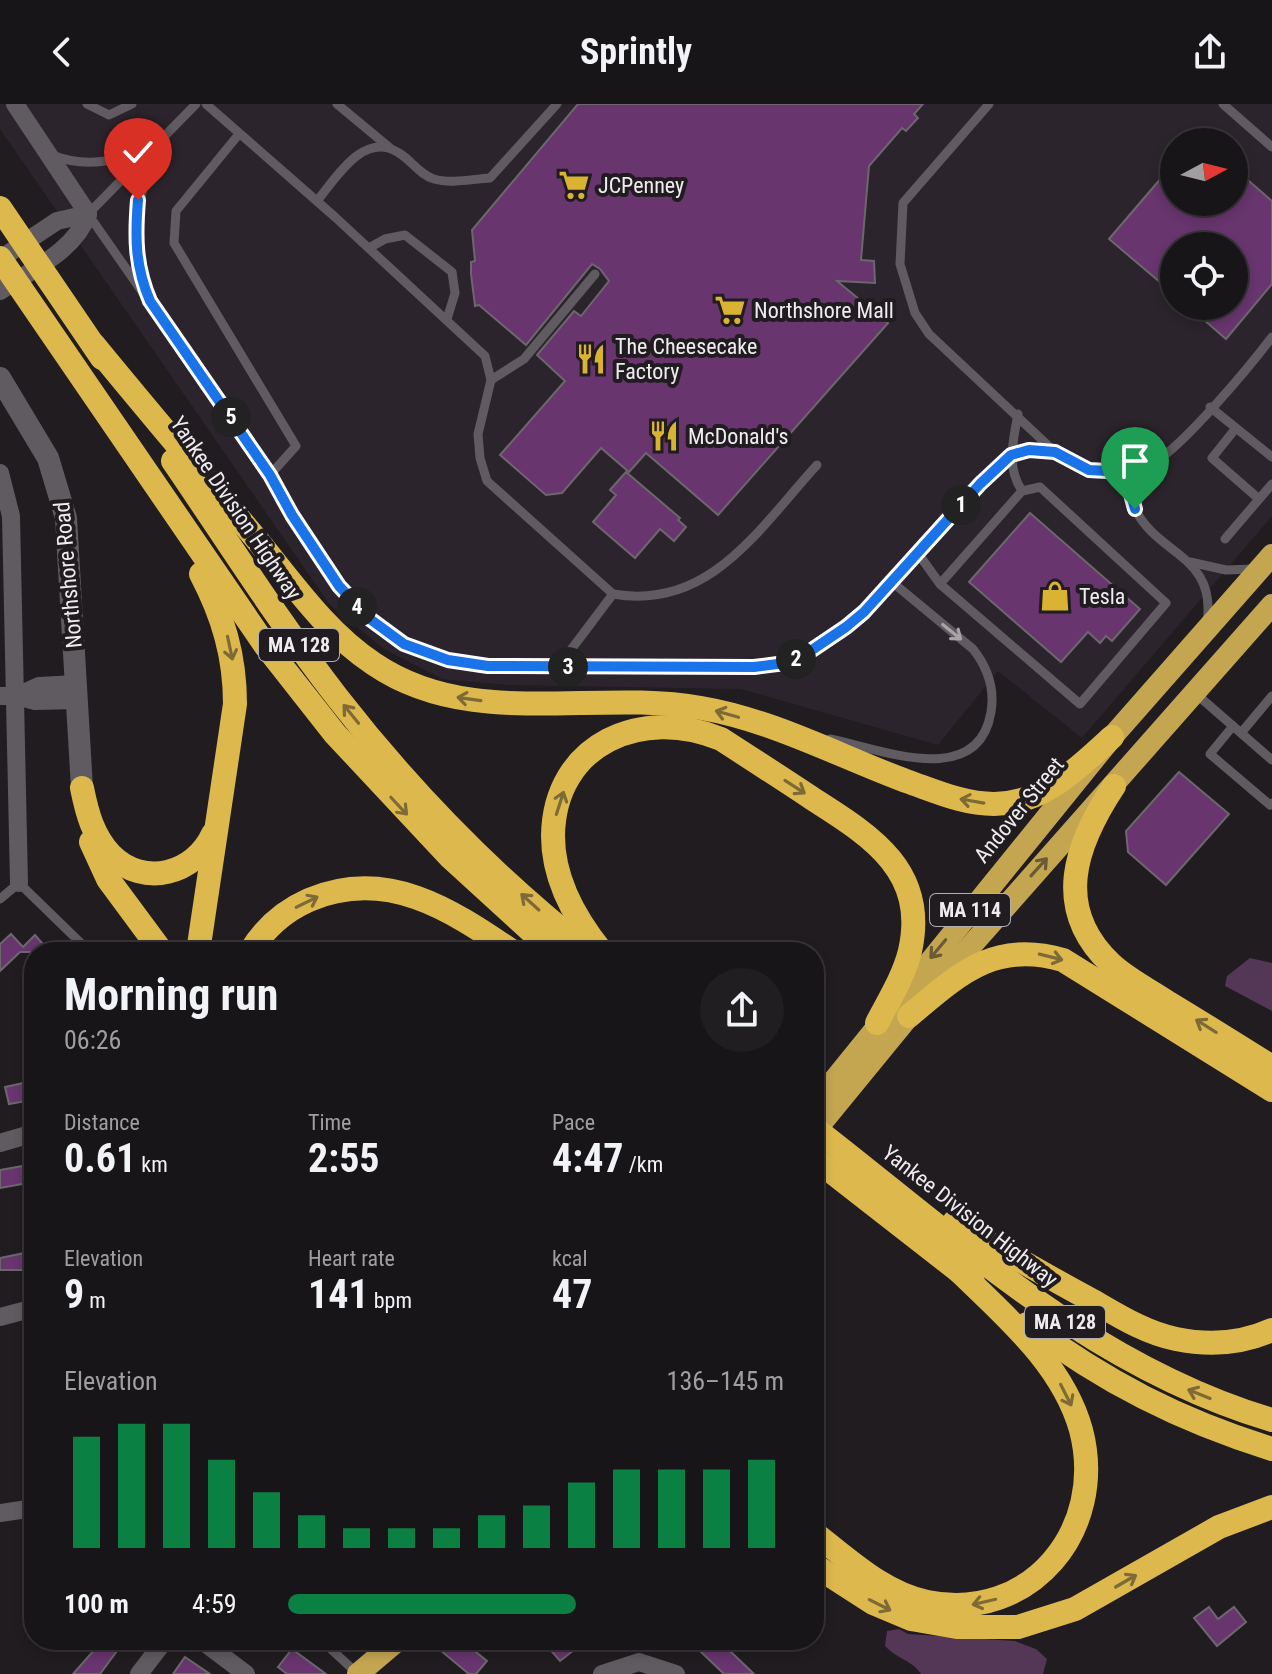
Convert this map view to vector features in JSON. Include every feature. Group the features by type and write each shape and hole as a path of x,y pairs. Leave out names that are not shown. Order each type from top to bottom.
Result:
{"highway":[{"name":"Yankee Division Highway","path":"5,215 302,650 373,742 488,864 578,942"},
{"name":"MA 128","path":"0,258 265,645 335,734 451,858 543,942"},
{"path":"94,345 322,618 356,650 394,676 431,691 472,701 676,705 720,712 775,729 938,793 992,804 1013,803 1058,784 1112,737"},
{"path":"118,430 197,566 225,627 233,664 235,704 200,942"},
{"name":"Andover Street","path":"824,1113 877,1023 1112,737 1267,561"},
{"name":"Andover Street","path":"824,1099 837,1092 909,1016 1272,605"},
{"path":"595,942 576,913 559,876 553,835 562,793 584,759 613,738 646,726 694,729 721,739 866,833 898,867 907,888 913,932 905,965 877,1023"},
{"path":"1114,786 1093,817 1076,867 1074,889 1086,932 1113,966 1272,1067"},
{"path":"82,788 89,821 112,857 141,870 170,873 186,868 199,858 220,817"},
{"path":"82,788 85,817 98,860 108,879 155,942"},
{"path":"256,942 278,919 300,904 326,893 372,887 395,889 439,905 497,942"},
{"path":"909,1016 936,993 985,962 1004,954 1043,954 1063,960 1272,1090"},
{"name":"Yankee Division Highway","path":"824,1137 990,1267 1085,1335 1134,1364 1183,1387 1272,1420"},
{"name":"MA 128","path":"824,1166 1069,1356 1116,1385 1218,1432 1272,1449"},
{"path":"883,1181 1063,1286 1151,1331 1175,1339 1220,1343 1242,1341 1272,1330"},
{"path":"824,1540 890,1589 925,1602 965,1606 1020,1589 1050,1565 1070,1538 1083,1505 1087,1477 1081,1430 1074,1412 1043,1357 961,1273"},
{"path":"824,1571 873,1603 911,1619 957,1627 1018,1627 1075,1609 1219,1527 1272,1507"},
{"path":"358,1674 370,1650"},
{"path":"358,1674 386,1650"}],"street":[{"path":"15,104 88,214"},
{"path":"0,258 57,221 88,214"},
{"path":"0,291 70,244 84,226 88,214"},
{"name":"Northshore Road","path":"0,378 40,441 62,496 69,539 82,788"},
{"path":"1,480 11,516 6,573 8,696 19,883"},
{"path":"8,696 39,686 76,692"},
{"path":"0,1143 24,1136"},
{"path":"0,1317 24,1311"},
{"path":"0,1513 24,1509"},
{"path":"139,1674 157,1650"},
{"path":"214,1650 246,1674"},
{"path":"602,1674 639,1662 676,1674"}],"lane":[{"path":"87,104 109,115 132,104"},
{"path":"196,104 88,214 270,475 292,515 339,586 385,632 424,653 488,666 754,667 785,663 829,640 862,614 1011,455 1029,450 1055,452"},
{"path":"206,104 317,201 485,356 491,380 478,434 480,458 487,481 613,594 637,598 696,585 731,559 817,465"},
{"path":"337,104 435,180 490,178 557,104"},
{"path":"989,104 903,203 900,264 915,313 929,334 1018,414 1055,452 1089,470 1125,472 1156,460 1176,445 1272,337"},
{"path":"1223,104 1272,147"},
{"path":"239,134 176,211 174,243 296,446 270,475"},
{"path":"48,153 64,160 108,162 128,157 160,142"},
{"path":"150,301 140,277 135,252 136,228 138,200 160,142"},
{"path":"317,201 347,163 363,151 390,148"},
{"path":"369,248 385,239 405,235 452,272 455,293 447,319"},
{"path":"491,380 524,359 595,274"},
{"path":"1210,407 1272,457"},
{"path":"1018,414 1011,455 1013,476 1022,491"},
{"path":"1236,428 1212,458 1259,499"},
{"path":"1125,472 1135,509 1148,526 1190,562 1206,590 1208,612 1204,633"},
{"path":"1225,539 1272,484"},
{"path":"917,552 940,584 1080,704 1166,603 1040,487 1022,491 940,584"},
{"path":"1190,562 1238,571 1267,561"},
{"path":"775,729 928,760 956,756 978,740 990,718 993,702 992,686 982,661 973,649 892,582"},
{"path":"558,667 613,594"},
{"path":"1195,693 1272,760"},
{"path":"1272,696 1210,754 1270,805 1272,803"},
{"path":"0,899 19,883 80,942"},
{"path":"334,1650 358,1674"}],"shaded area":[{"name":"Northshore Mall","path":"0,104 1272,104 1272,516 1082,738 998,671 938,745 741,689 507,685 442,679 384,649 330,605 0,129"},
{"path":"1250,958 1272,963 1272,1011 1225,986 1227,976"},
{"path":"899,1629 908,1634 1015,1641 1036,1649 1047,1659 1043,1674 921,1674 885,1646 887,1631"}],"building":[{"name":"Northshore Mall","path":"578,104 923,104 914,114 918,118 906,131 902,128 869,166 861,260 874,261 875,283 837,281 888,323 718,515 646,453 629,472 601,448 562,493 546,495 500,455 565,381 537,355 574,311 581,316 609,281 592,264 526,345 479,305 475,306 471,274 471,262 475,261 472,230"},
{"path":"1160,179 1160,216 1248,216 1248,180 1272,201 1272,284 1248,313 1248,232 1160,232 1160,282 1109,239"},
{"path":"1204,320 1242,320 1226,339"},
{"path":"626,472 680,518 678,520 686,527 674,541 660,529 635,558 593,522 616,495 610,490"},
{"name":"Tesla","path":"1030,513 1140,609 1112,641 1106,636 1100,643 1088,632 1061,662 969,582"},
{"path":"1179,772 1229,814 1166,885 1128,852 1126,831"},
{"path":"11,934 24,946 24,952 20,952 0,971 0,944"},
{"path":"35,935 41,942 28,942"},
{"path":"24,1083 24,1101 9,1104 5,1087"},
{"path":"24,1166 24,1184 0,1188 0,1170"},
{"path":"24,1253 24,1270 0,1270 0,1258"},
{"path":"1209,1607 1218,1619 1234,1607 1246,1622 1217,1646 1194,1618"},
{"path":"94,1650 118,1650 100,1674 73,1674"},
{"path":"293,1650 326,1674 287,1674 278,1667"},
{"path":"440,1650 473,1650 487,1661 476,1674 469,1674"},
{"path":"551,1650 574,1650 560,1661"},
{"path":"729,1650 754,1674 724,1674 701,1652"},
{"path":"185,1657 210,1674 173,1674"}],"place":[{"name":"JCPenney","path":"574,185"},
{"name":"Northshore Mall","path":"730,310"},
{"name":"The Cheesecake Factory","path":"591,359"},
{"name":"McDonald's","path":"664,436"},
{"name":"Tesla","path":"1055,596"}],"route":[{"path":"138,200 135,252 140,277 150,301 270,475 292,515 339,586 385,632 424,653 467,664 513,667 754,667 785,663 800,658 829,640 862,614 980,484 1011,455 1029,450 1055,452 1089,470 1125,472 1135,509"}]}
